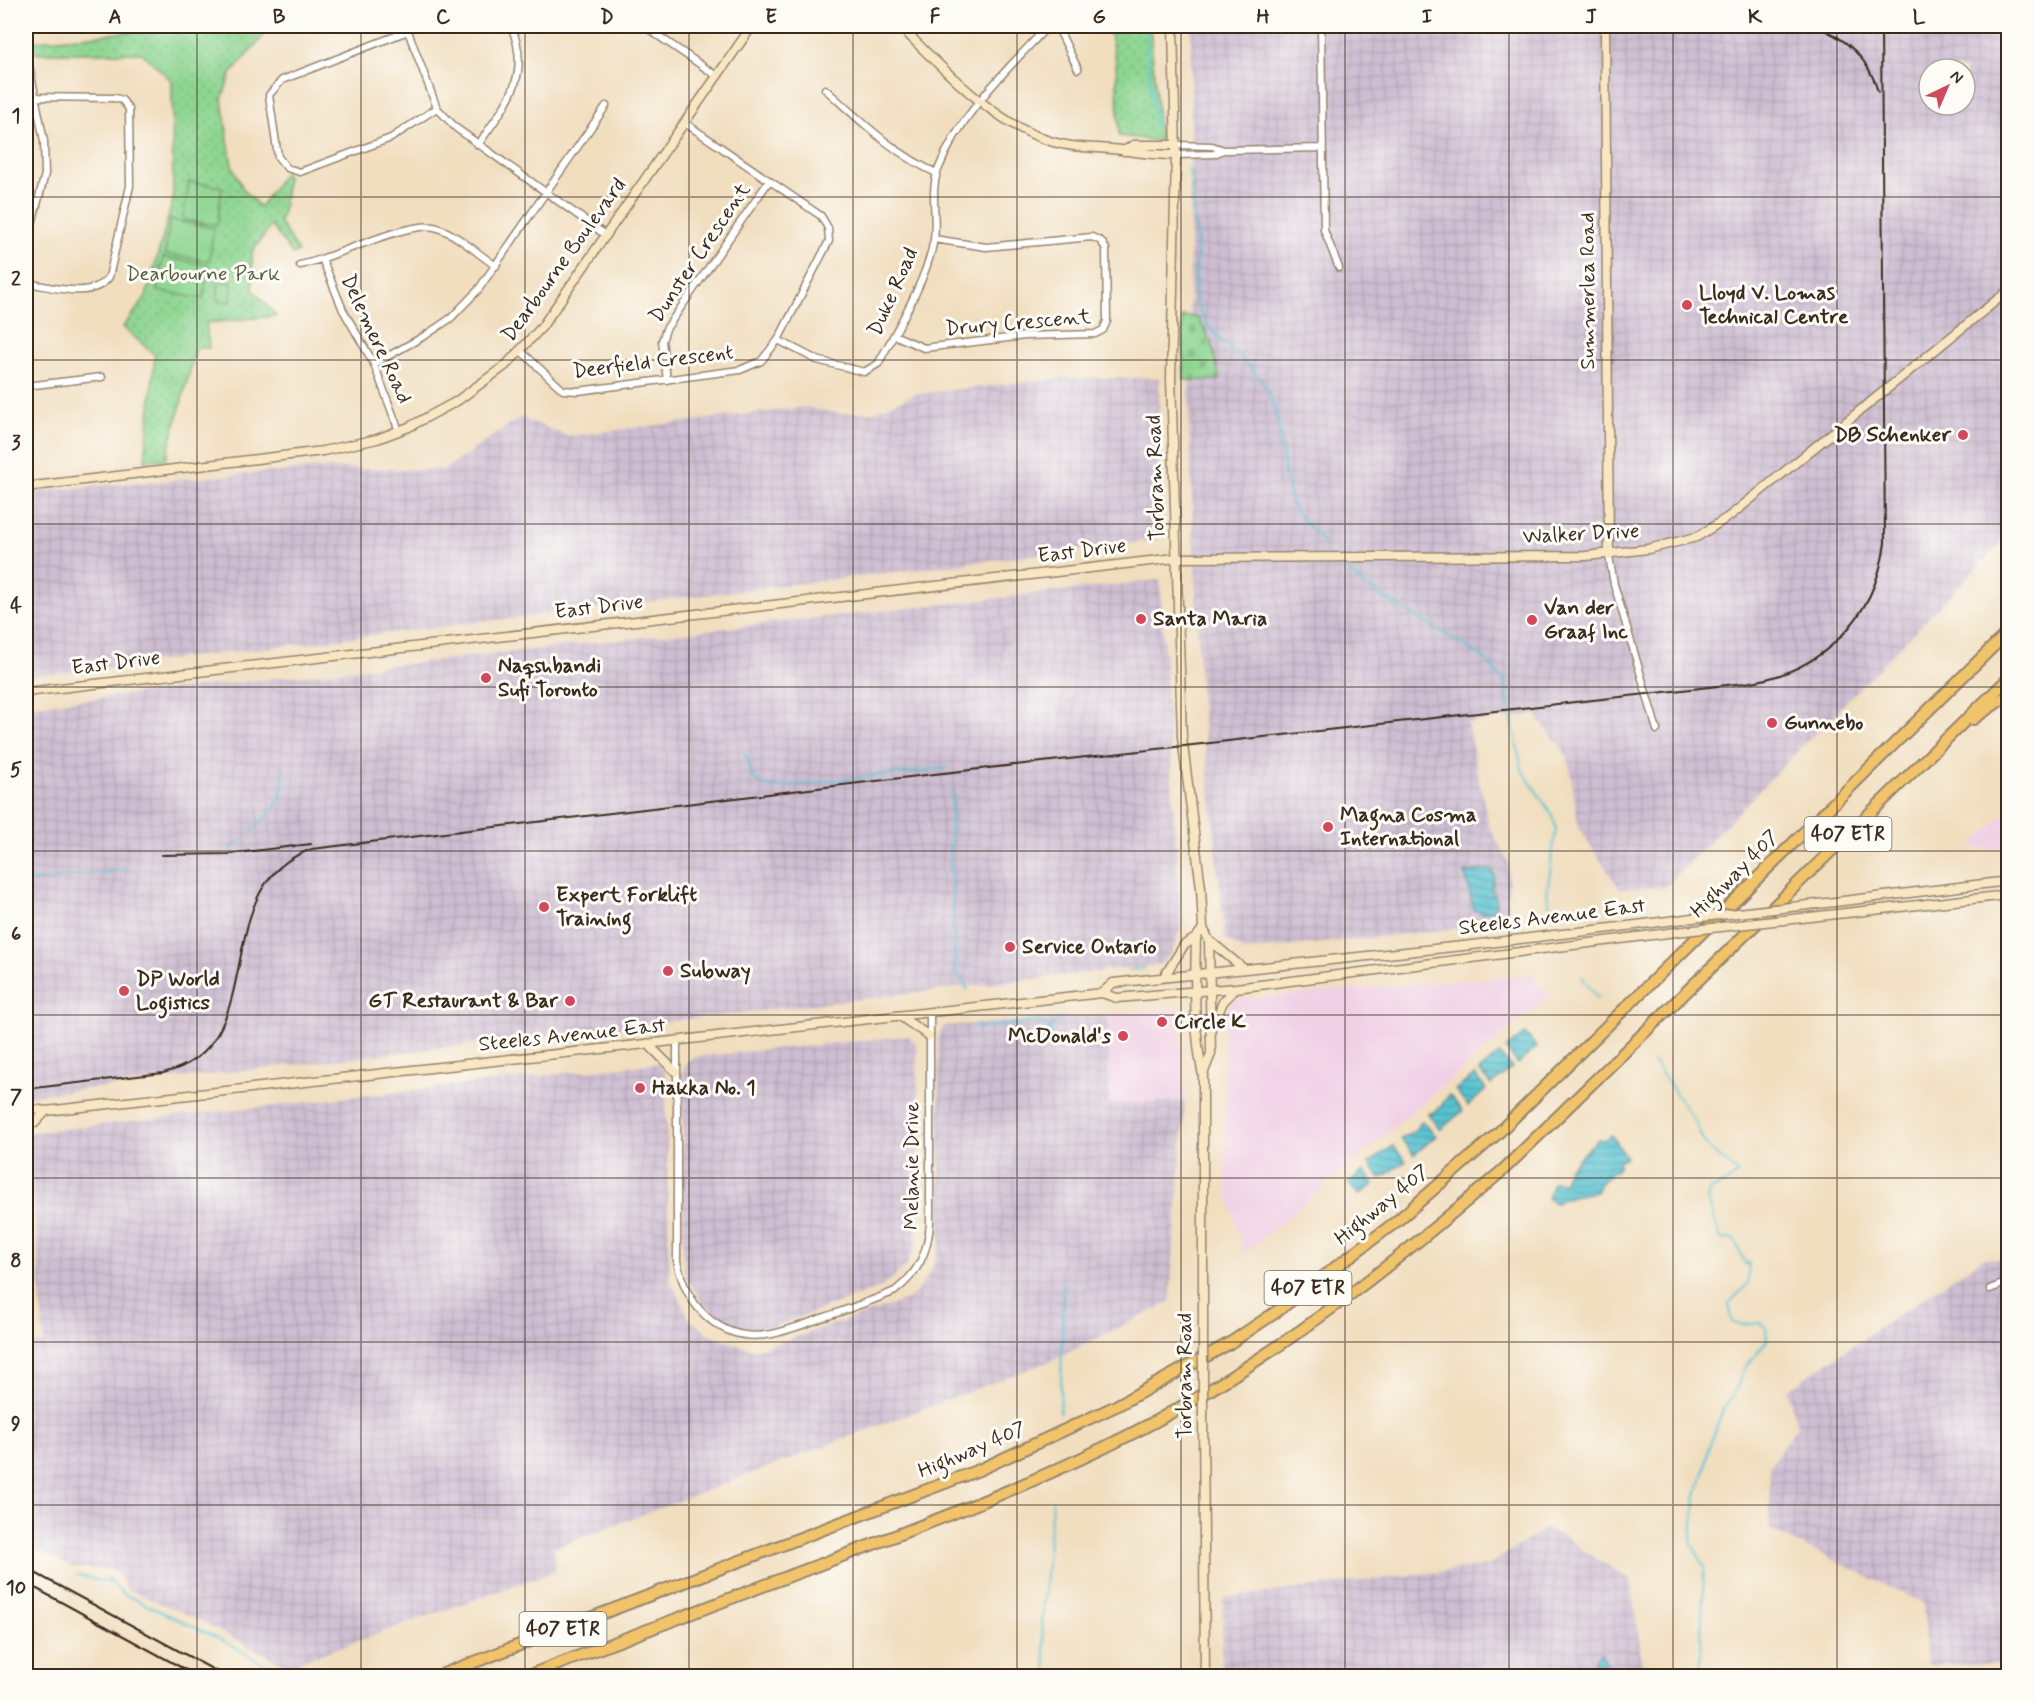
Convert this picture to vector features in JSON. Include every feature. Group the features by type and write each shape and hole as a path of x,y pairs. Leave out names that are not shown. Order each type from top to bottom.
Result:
{"highway":[{"name":"Highway 407","path":"438,1677 979,1470 1116,1406 1230,1343 1397,1221 1497,1134 2008,632"},
{"name":"407 ETR","path":"527,1677 929,1523 1040,1477 1156,1421 1226,1381 1289,1340 1433,1231 1503,1170 2008,679"},
{"path":"1960,727 1995,706 2008,695"}],"main road":[{"name":"Dearbourne Boulevard","path":"26,487 323,451 362,443 399,431 458,401 521,351 550,317 752,26"},
{"path":"900,26 980,100 1016,126 1050,141 1076,148 1124,151 1134,154 1176,150"},
{"name":"Torbram Road","path":"1173,26 1176,150 1171,378 1176,558 1182,737 1201,888 1203,928 1209,940 1211,1054 1203,1074"},
{"name":"Summerlea Road","path":"1605,26 1609,556"},
{"name":"Walker Drive","path":"1176,558 1609,556 1697,537 1731,515 2008,291"},
{"name":"East Drive","path":"26,692 1176,558"},
{"name":"Steeles Avenue East","path":"1102,993 1113,983 1483,944 2008,881"},
{"name":"Steeles Avenue East","path":"26,1108 46,1111 1102,993 1117,998 1236,988 1676,932 2008,896"},
{"path":"1164,977 1184,945 1196,938 1203,928"},
{"name":"Torbram Road","path":"1196,938 1197,1048 1203,1074 1205,1677"},
{"path":"1209,940 1244,969"},
{"path":"1211,1033 1217,1013 1236,988"},
{"path":"900,1017 928,1036"},
{"path":"648,1044 676,1072"},
{"name":"Steeles Avenue East","path":"26,1125 35,1123 46,1111"}],"street":[{"path":"478,146 517,83 518,50 511,26"},
{"path":"644,26 717,76"},
{"path":"656,34 662,26"},
{"name":"Duke Road","path":"778,340 817,360 864,372 878,364 924,272 934,239 936,173 955,131 980,100 1048,26"},
{"path":"1057,26 1078,69"},
{"path":"1321,26 1324,230 1339,268"},
{"path":"437,108 391,138 300,172 287,168 278,158 269,103 273,86 282,80 407,28 437,108 478,146 607,236"},
{"path":"26,50 44,141 45,164 26,247"},
{"path":"825,89 888,146 911,162 936,173"},
{"path":"26,96 115,98 122,100 129,109 130,121 130,186 109,277 105,283 90,291 26,283"},
{"path":"374,364 426,336 451,318 478,290 548,193 606,106"},
{"name":"Deerfield Crescent","path":"521,351 563,390 578,391 740,370 762,361 778,340 829,241 821,216 685,123"},
{"path":"1176,150 1214,154 1224,150 1322,148"},
{"name":"Dunster Crescent","path":"667,380 662,341 666,329 769,181"},
{"path":"26,204 36,206"},
{"path":"300,265 324,261 383,237 429,225 440,228 496,266"},
{"name":"Drury Crescent","path":"894,335 924,348 1025,336 1095,334 1103,330 1107,321 1106,249 1101,241 1092,237 986,247 934,239"},
{"name":"Delemere Road","path":"324,261 343,310 374,364 399,431"},
{"path":"26,386 102,377"},
{"path":"1609,556 1657,730"},
{"name":"Melanie Drive","path":"677,1041 677,1261 681,1280 691,1301 711,1321 739,1334 771,1334 895,1291 910,1277 926,1253 930,1223 928,1036 930,1013"},
{"path":"1990,1289 2008,1282"}],"shaded area":[{"path":"1191,26 2008,26 2008,536 1665,887 1620,889 1579,829 1568,757 1535,714 1467,723 1489,826 1509,863 1508,909 1461,928 1245,951 1225,939 1200,693 1189,423"},
{"path":"1064,378 1159,378 1157,540 26,677 26,492 322,468 444,470 520,417 567,436 805,407 840,414 874,412 915,394"},
{"path":"1160,580 1181,927 1173,951 1162,964 26,1096 26,706"},
{"path":"2008,810 2008,849 1969,848"},
{"path":"1532,974 1548,997 1244,1254 1226,1187 1224,1012 1233,1000"},
{"path":"1178,1008 1185,1101 1109,1105 1108,1015"},
{"path":"1108,1015 1109,1104 1185,1101 1170,1302 1053,1360 554,1548 555,1571 287,1666 197,1619 127,1589 115,1570 74,1568 26,1545 26,1345 44,1343 30,1152 26,1145 26,1133 659,1063 665,1072 670,1280 690,1320 714,1337 756,1350 907,1300 917,1291 932,1269 940,1242 938,1039 944,1026"},
{"path":"909,1036 917,1045 919,1199 915,1248 906,1267 880,1288 772,1327 752,1328 732,1324 703,1305 686,1277 683,1254 683,1071 687,1062 692,1057"},
{"path":"1983,1258 2008,1259 2008,1664 1927,1665 1923,1603 1770,1530 1770,1465 1797,1426 1787,1390"},
{"path":"1545,1529 1567,1537 1581,1549 1630,1579 1644,1676 1221,1676 1223,1598 1487,1566"}],"green space":[{"name":"Dearbourne Park","path":"162,26 256,26 264,35 231,74 222,99 232,165 243,189 260,207 284,173 287,175 283,212 279,221 298,252 293,255 271,225 252,252 253,290 276,316 206,323 209,348 196,348 166,459 145,460 155,355 123,327 146,297 173,200 172,81 142,53 30,53 28,42 161,29"},
{"path":"1108,26 1150,26 1160,141 1119,136 1116,61"},
{"path":"189,182 222,187 217,225 183,220"},
{"path":"170,220 214,228 209,261 165,254"},
{"path":"163,257 209,265 203,299 157,291"},
{"path":"219,282 232,283 231,302 217,300"},
{"path":"1182,316 1198,318 1212,344 1220,380 1184,380"}],"water":[{"path":"1489,869 1495,877 1491,889 1497,901 1493,910 1482,913 1474,910 1465,873"},
{"path":"1525,1033 1537,1047 1518,1064 1506,1049"},
{"path":"1499,1054 1512,1068 1491,1085 1479,1071"},
{"path":"1475,1075 1486,1090 1468,1106 1455,1090"},
{"path":"1449,1095 1463,1111 1440,1130 1428,1114 1437,1111"},
{"path":"1422,1121 1436,1136 1414,1155 1401,1139 1415,1131"},
{"path":"1611,1135 1626,1157 1618,1161 1619,1167 1600,1183 1596,1192 1570,1197 1555,1203 1548,1199 1553,1182 1564,1183 1568,1169 1598,1139 1604,1140"},
{"path":"1393,1146 1406,1161 1380,1179 1369,1163"},
{"path":"1364,1171 1374,1184 1359,1195 1348,1183"},
{"path":"1602,1653 1612,1676 1591,1676 1595,1658"}],"waterway":[{"path":"1145,26 1155,126"},
{"path":"1188,167 1198,241 1195,291 1200,311 1214,332 1252,369 1269,393 1278,424 1285,474 1293,506 1298,515 1324,544"},
{"path":"1345,568 1365,586 1483,657 1504,681 1522,770 1552,815 1556,828 1547,893 1550,907"},
{"path":"745,754 754,779 770,788 948,768"},
{"path":"251,831 267,816 280,797 284,768"},
{"path":"952,789 950,855 955,962 957,972 968,990"},
{"path":"230,849 242,840"},
{"path":"26,882 124,870"},
{"path":"1130,970 1145,968"},
{"path":"1582,977 1598,999"},
{"path":"1051,1044 1051,1027 1058,1020"},
{"path":"975,1026 977,1028 1040,1021 1050,1032"},
{"path":"1654,1062 1696,1123 1702,1139 1711,1151 1738,1173 1724,1184 1710,1190 1707,1198 1721,1239 1734,1239 1746,1265 1749,1262 1748,1284 1729,1303 1732,1321 1742,1325 1760,1323 1766,1328 1767,1341 1743,1370 1735,1392 1724,1408 1708,1449 1705,1469 1696,1495 1691,1542 1704,1566 1700,1676"},
{"path":"1060,1413 1064,1285"},
{"path":"1047,1676 1042,1623 1052,1502"},
{"path":"76,1575 114,1584"},
{"path":"107,1577 123,1594 220,1639 285,1676"}],"railway":[{"path":"1708,29 1744,26"},
{"path":"1814,26 1836,36 1855,51 1869,70 1878,92"},
{"path":"26,1089 163,1073 197,1057 219,1032 231,1000 247,929 259,896 279,868 312,849 926,775 1745,683 1798,668 1840,638 1856,618 1870,596 1885,543 1881,26"},
{"path":"161,855 228,854 311,844"},
{"path":"26,1568 225,1676"},
{"path":"26,1583 197,1676"}],"place":[{"name":"Lloyd V. Lomas Technical Centre","path":"1687,305"},
{"name":"DB Schenker","path":"1963,435"},
{"name":"Santa Maria","path":"1141,619"},
{"name":"Van der Graaf Inc","path":"1532,620"},
{"name":"Naqshbandi Sufi Toronto","path":"486,678"},
{"name":"Gunnebo","path":"1772,723"},
{"name":"Magna Cosma International","path":"1328,827"},
{"name":"Expert Forklift Training","path":"544,907"},
{"name":"Service Ontario","path":"1010,947"},
{"name":"Subway","path":"668,971"},
{"name":"DP World Logistics","path":"124,991"},
{"name":"GT Restaurant & Bar","path":"570,1001"},
{"name":"Circle K","path":"1162,1022"},
{"name":"McDonald's","path":"1123,1036"},
{"name":"Hakka No. 1","path":"640,1088"}]}
